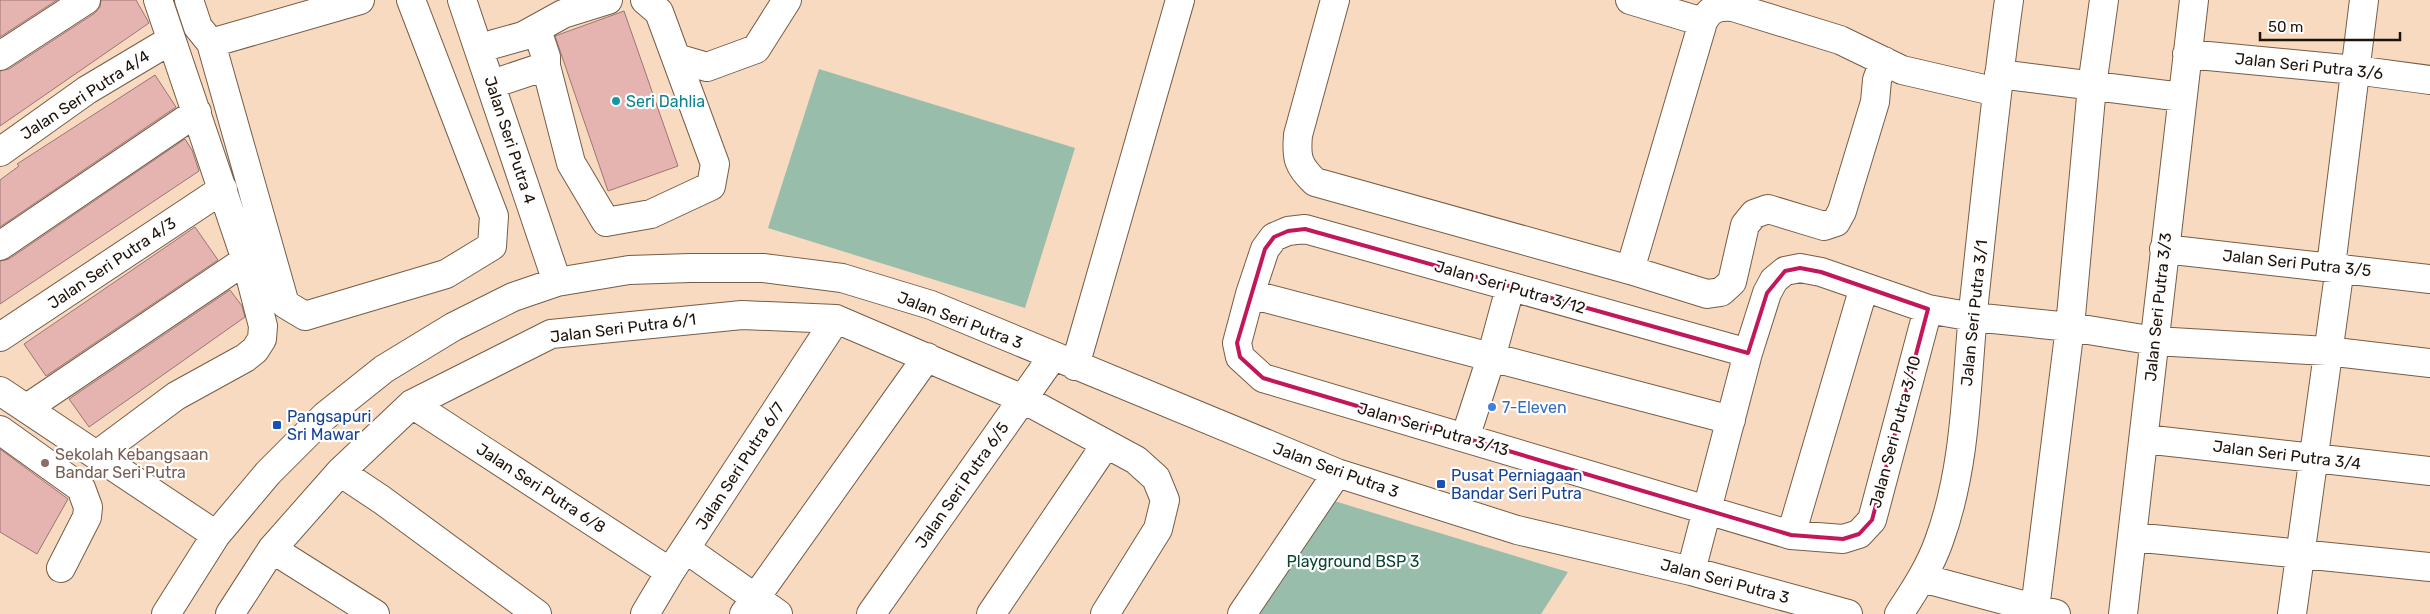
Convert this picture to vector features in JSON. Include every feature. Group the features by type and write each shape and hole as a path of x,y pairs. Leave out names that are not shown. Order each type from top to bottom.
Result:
{"street":[{"path":"0,56 86,0"},
{"path":"98,454 176,396 245,358 255,350 262,339 263,326 246,260 158,0"},
{"path":"189,0 198,28 211,43 285,304 305,316 446,274 492,246 494,216 411,0"},
{"path":"211,43 360,0"},
{"name":"Jalan Seri Putra 4","path":"462,0 480,48 557,282"},
{"path":"480,48 537,30 563,14 608,0"},
{"path":"537,30 546,57 546,66 571,163 606,222 651,214 710,186 715,164 659,12 645,0"},
{"path":"676,58 706,68 756,49 787,0"},
{"name":"Jalan Seri Putra 6/5","path":"874,613 1023,399 1064,361 1180,0"},
{"path":"1335,0 1298,135 1296,152 1302,169 1315,182 1630,270 1707,294 1721,292 1732,282 1745,225 1754,214 1768,209 1824,226 1836,222 1842,210 1875,102 1877,80 1884,61"},
{"path":"1630,0 1703,22"},
{"name":"Jalan Seri Putra 3/1","path":"1899,614 1922,578 1939,543 1951,505 1960,465 1973,317 1998,83 2009,0"},
{"path":"1922,578 2046,611 2092,86 2104,0"},
{"name":"Jalan Seri Putra 3/3","path":"2123,614 2194,0"},
{"path":"2292,614 2327,351 2355,70 2364,0"},
{"path":"1630,270 1703,22 1708,13 1719,6 1733,7 1840,40 1910,72 1998,83 2092,86 2182,97"},
{"name":"Jalan Seri Putra 4/4","path":"0,152 87,90 170,40"},
{"name":"Jalan Seri Putra 3/6","path":"2187,54 2355,70 2430,80"},
{"path":"492,84 546,66"},
{"path":"0,246 197,112"},
{"name":"Jalan Seri Putra 4/3","path":"0,337 223,189"},
{"name":"Jalan Seri Putra 3/12","path":"1274,237 1288,230 1305,229 1510,288 1748,353"},
{"name":"Jalan Seri Putra 3/13","path":"1274,237 1265,249 1250,294 1237,343 1240,358 1263,378 1791,535 1843,539"},
{"name":"Jalan Seri Putra 3/5","path":"2164,248 2335,266 2430,279"},
{"path":"27,408 246,260"},
{"name":"Jalan Seri Putra 3","path":"166,614 216,535 268,473 312,429 384,369 453,327 514,298 557,282 629,270 690,268 763,268 842,278 931,305 1336,474 1517,530 1691,571 1848,614"},
{"path":"1691,571 1748,353 1767,293 1774,280 1785,271 1800,268 1864,287 1928,310 1973,317 2070,327 2155,341 2327,351 2430,363"},
{"path":"1791,535 1864,287"},
{"path":"1464,438 1491,358 1510,288"},
{"path":"1250,294 1730,420"},
{"name":"Jalan Seri Putra 3/10","path":"1843,539 1859,534 1872,520 1928,310"},
{"name":"Jalan Seri Putra 6/1","path":"230,614 272,549 340,472 412,404 552,334 742,315 836,319 1023,399 1136,460 1156,478 1165,500 1158,529 1105,614"},
{"name":"Jalan Seri Putra 6/7","path":"645,614 670,572 836,319"},
{"path":"749,606 928,357"},
{"path":"0,391 98,454 216,535"},
{"name":"Jalan Seri Putra 6/8","path":"412,404 670,572"},
{"path":"0,430 82,488 88,507 87,516 61,568"},
{"name":"Jalan Seri Putra 3/4","path":"2144,438 2430,471"},
{"path":"992,614 1106,444"},
{"path":"340,472 382,500 537,614"},
{"path":"1242,614 1336,474"},
{"path":"2133,537 2430,567"},
{"path":"272,549 375,614"},
{"path":"686,549 749,606 778,614"}],"highlighted area":[{"path":"1305,229 1748,353 1767,293 1785,271 1800,268 1821,272 1928,309 1872,520 1859,534 1843,539 1791,535 1263,378 1240,357 1237,343 1265,249 1274,237 1288,231"}],"green space":[{"path":"819,69 1075,148 1025,308 768,228"},
{"name":"Playground BSP 3","path":"1331,500 1568,572 1541,614 1257,614"}],"building":[{"path":"0,0 57,0 0,37"},
{"path":"101,0 136,0 149,23 0,126 0,71 9,69 95,13 100,7"},
{"name":"Seri Dahlia","path":"624,11 678,166 608,191 555,36"},
{"path":"155,75 176,107 0,227 0,180 19,166 17,164"},
{"path":"185,139 192,150 199,171 0,304 0,261 9,259"},
{"path":"195,227 218,260 46,376 24,344"},
{"path":"230,290 242,306 245,317 89,427 69,399"},
{"path":"0,449 68,499 37,554 0,532"}],"place":[{"name":"Seri Dahlia","path":"616,101"},
{"name":"7-Eleven","path":"1492,407"},
{"name":"Pangsapuri Sri Mawar","path":"277,425"},
{"name":"Sekolah Kebangsaan Bandar Seri Putra","path":"45,463"},
{"name":"Pusat Perniagaan Bandar Seri Putra","path":"1441,484"}]}
